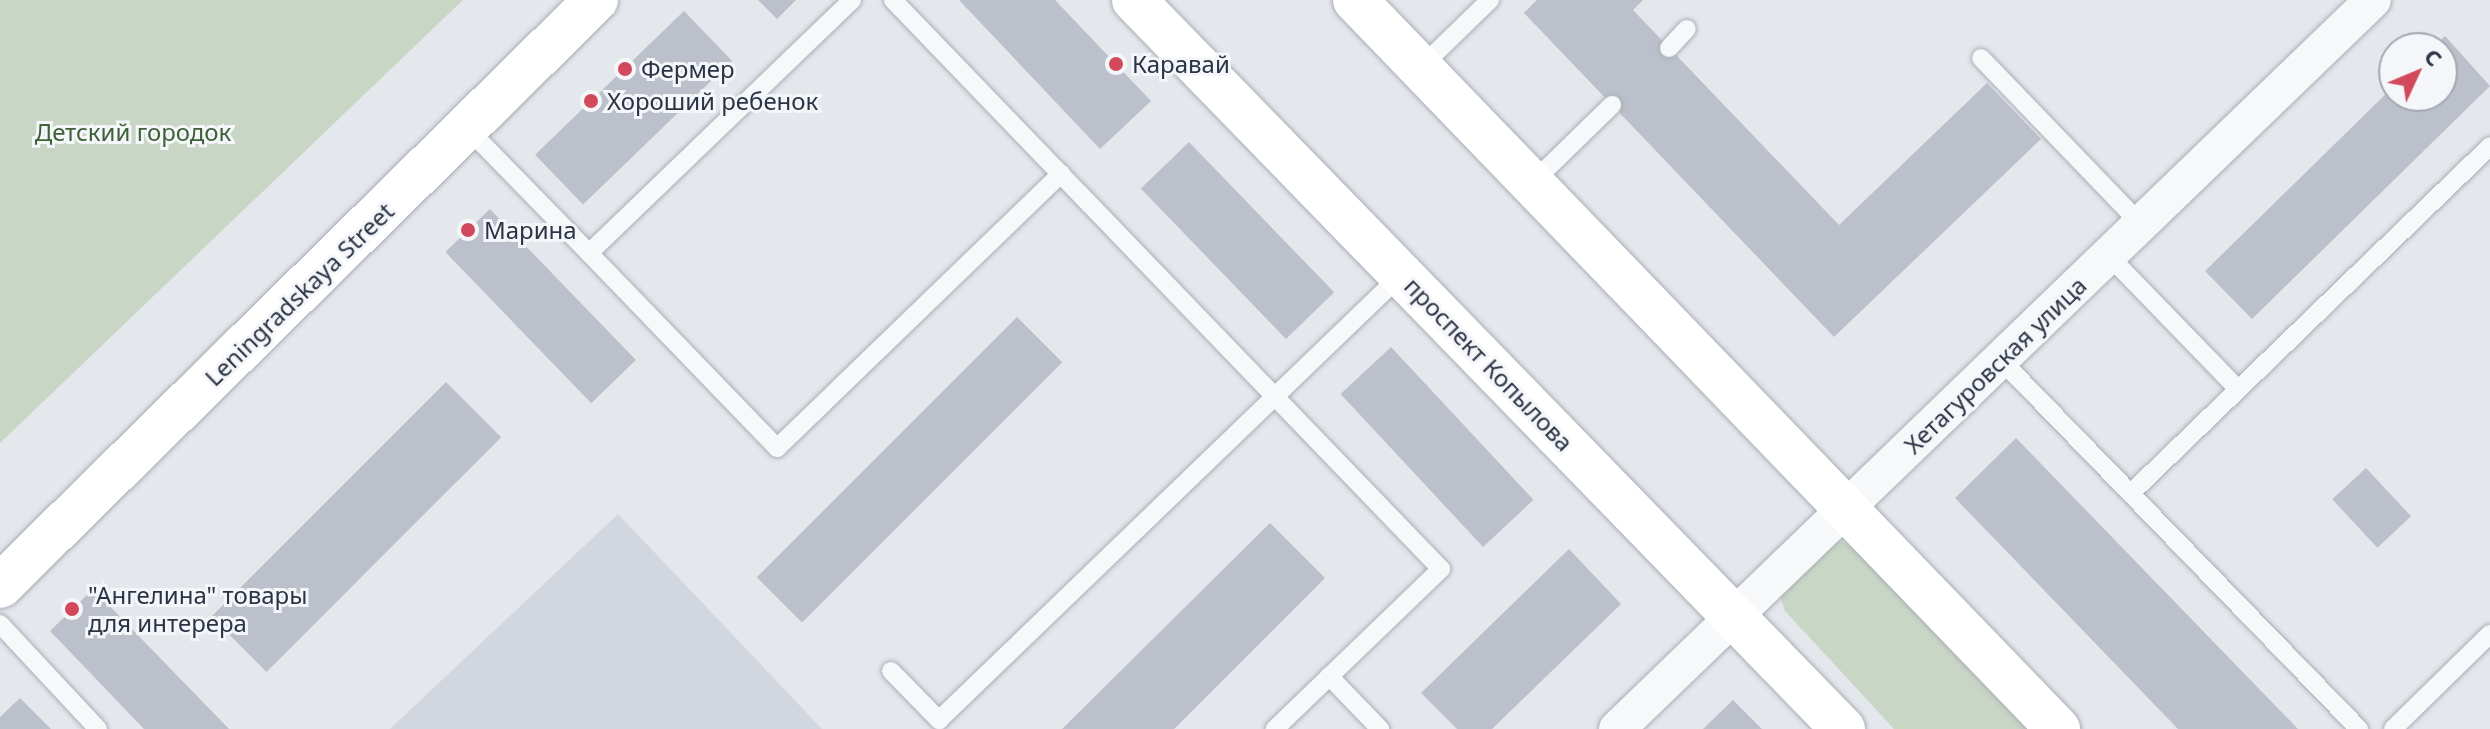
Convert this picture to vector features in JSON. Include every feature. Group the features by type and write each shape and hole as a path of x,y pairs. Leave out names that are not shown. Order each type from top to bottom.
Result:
{"street":[{"name":"Leningradskaya Street","path":"0,586 596,0"},
{"name":"проспект Копылова","path":"1134,0 1843,729"},
{"path":"1355,0 2058,729"},
{"name":"Хетагуровская улица","path":"1617,729 2373,0"}],"lane":[{"path":"589,253 852,0"},
{"path":"893,0 1441,569 1275,729"},
{"path":"1420,68 1490,0"},
{"path":"1669,48 1687,29"},
{"path":"1981,58 2141,224"},
{"path":"1532,183 1612,105"},
{"path":"468,129 777,448 1061,174"},
{"path":"2131,493 2490,146"},
{"path":"2109,256 2238,389"},
{"path":"891,671 939,720 1402,274"},
{"path":"2000,359 2359,729"},
{"path":"0,624 98,729"},
{"path":"2393,729 2490,634"},
{"path":"1329,676 1380,729"}],"shaded area":[{"path":"618,514 822,729 390,729"}],"green space":[{"name":"Детский городок","path":"0,0 463,0 0,443"},
{"path":"1827,540 1843,542 1857,549 2028,729 1894,729 1785,611 1780,596"}],"building":[{"path":"758,0 796,0 777,19"},
{"path":"959,0 1055,0 1151,101 1100,149"},
{"path":"1537,0 1643,0 1633,10 1839,225 1987,83 2041,139 1834,337 1524,13"},
{"path":"684,11 732,61 583,204 535,155"},
{"path":"2458,50 2490,86 2252,319 2205,271 2378,102 2378,112 2458,112"},
{"path":"1189,142 1334,292 1286,339 1141,189"},
{"path":"490,209 636,360 591,403 445,252"},
{"path":"1017,317 1062,362 802,622 757,577"},
{"path":"1391,347 1534,500 1483,547 1341,394"},
{"path":"446,382 501,437 266,672 211,617"},
{"path":"2016,438 2298,729 2178,729 1955,498"},
{"path":"2366,468 2411,516 2377,548 2332,499"},
{"path":"1270,523 1325,578 1174,729 1062,729"},
{"path":"1569,549 1621,604 1492,729 1457,729 1421,693"},
{"path":"93,589 229,729 144,729 50,631"},
{"path":"20,698 51,729 0,729 0,717"},
{"path":"1733,700 1762,729 1703,729"}],"place":[{"name":"Каравай","path":"1116,64"},
{"name":"Фермер","path":"625,69"},
{"name":"Хороший ребенок","path":"591,101"},
{"name":"Марина","path":"468,230"},
{"name":"\"Ангелина\" товары для интерера","path":"72,609"}]}
